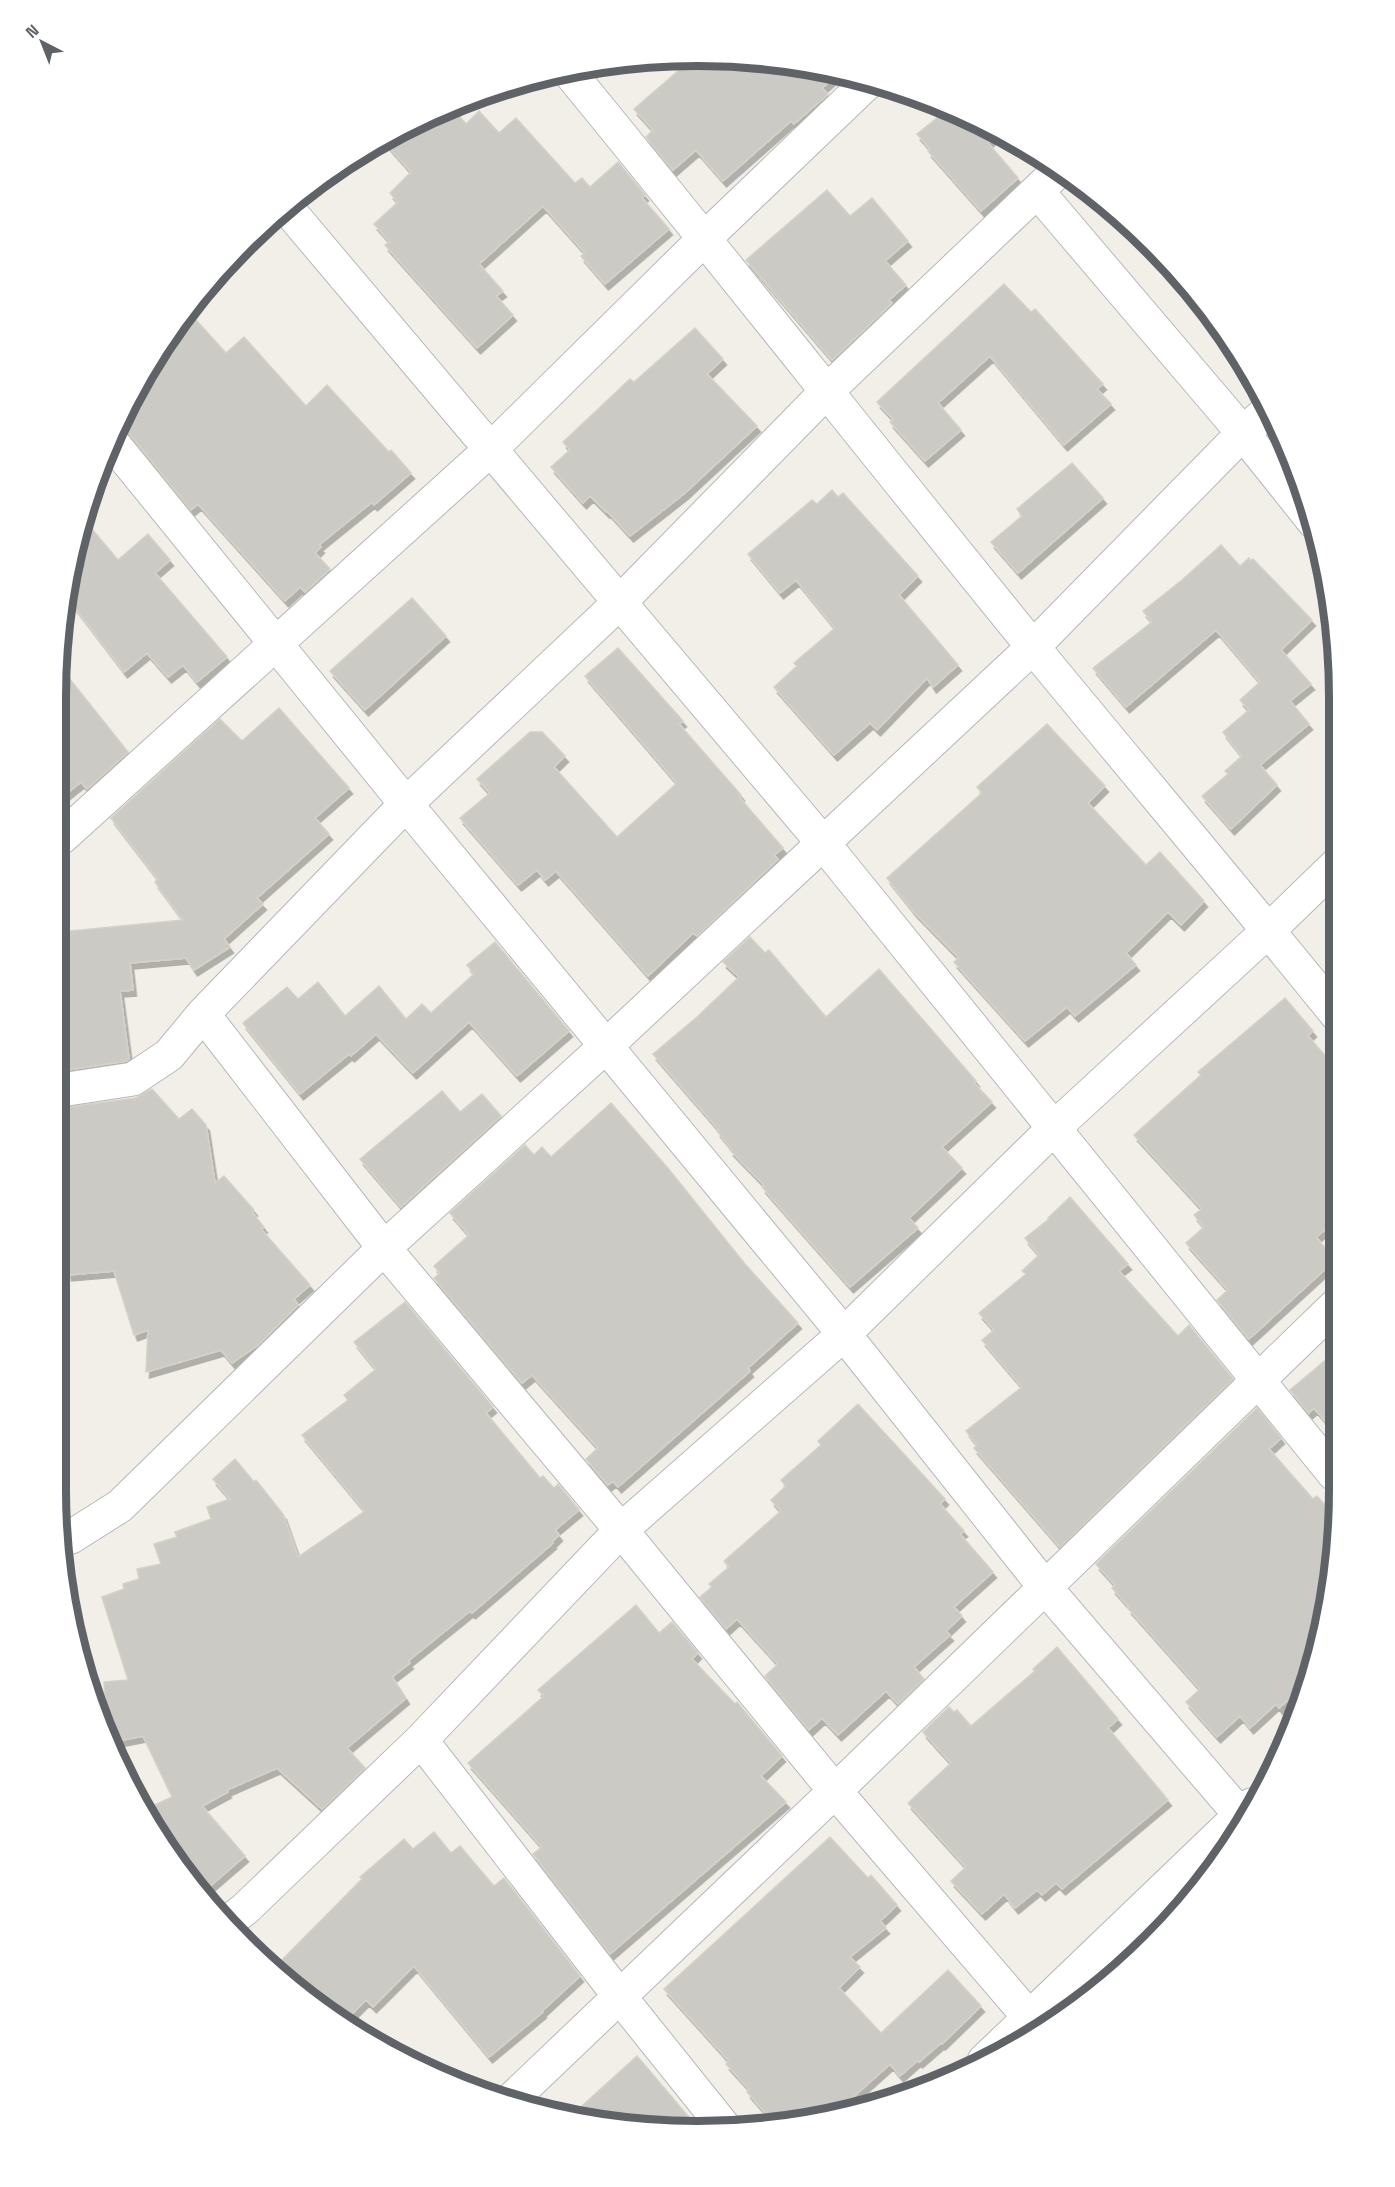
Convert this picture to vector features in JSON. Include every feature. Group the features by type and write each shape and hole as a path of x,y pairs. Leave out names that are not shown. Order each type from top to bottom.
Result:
{"street":[{"path":"574,78 1033,647 1269,930 1329,1006"},
{"path":"66,834 491,449 705,238 861,88"},
{"path":"66,1089 134,1079 169,1055 203,1014 406,804 620,602 827,391 1049,181 1297,500"},
{"path":"292,214 823,843 1329,1467"},
{"path":"68,1538 120,1506 384,1248 606,1046 1033,647 1263,416"},
{"path":"117,449 406,804 844,1334 1044,1586 1241,1809"},
{"path":"234,1918 421,1740 621,1530 844,1334 1054,1128 1329,872"},
{"path":"203,1014 384,1248 621,1530 835,1791 1034,2023"},
{"path":"518,2094 835,1791 1329,1312"},
{"path":"421,1740 719,2120"},
{"path":"1038,2021 1233,1823"}],"building":[{"path":"683,66 739,67 780,71 831,80 822,88 828,94 794,124 791,121 723,181 696,150 673,170 646,137 653,130 634,109"},
{"path":"479,111 499,133 516,118 575,183 582,178 590,187 618,162 645,195 642,198 669,229 605,284 581,256 585,253 543,206 479,264 503,291 496,296 513,315 477,348 385,245 390,242 374,224 398,202 390,193 411,172 389,147 418,131 457,114 466,124"},
{"path":"941,115 992,139 988,143 1018,178 981,211 928,151 930,149 917,134"},
{"path":"827,190 850,216 872,198 908,241 885,261 906,285 889,300 892,303 832,360 746,260"},
{"path":"1004,284 1031,312 1035,309 1103,384 1097,389 1111,404 1064,445 990,356 938,403 961,430 925,461 890,422 893,419 877,402"},
{"path":"193,317 226,353 244,337 306,406 327,385 411,473 374,505 372,502 319,545 321,547 315,553 330,569 305,592 300,587 285,601 198,504 191,510 126,429 151,382"},
{"path":"695,328 723,359 707,374 757,426 685,493 630,536 590,496 583,503 551,467 570,450 563,442 630,379 634,382"},
{"path":"1072,463 1103,498 1018,573 991,542 1022,516 1017,509"},
{"path":"832,490 838,497 843,493 918,576 899,595 958,665 933,687 927,678 877,730 870,723 834,755 774,687 797,666 794,663 835,628 796,580 780,593 748,554 812,500 817,504"},
{"path":"90,527 118,560 148,534 170,560 155,573 227,657 197,682 183,665 168,677 147,653 124,672 73,605"},
{"path":"1221,545 1240,566 1249,558 1251,561 1253,559 1312,620 1281,650 1311,684 1290,701 1309,724 1260,765 1277,785 1231,829 1202,796 1228,774 1225,771 1242,756 1223,732 1249,710 1240,700 1260,682 1216,630 1126,707 1093,668 1152,622 1143,611"},
{"path":"412,598 446,636 365,710 330,671"},
{"path":"618,648 683,721 679,724 741,795 739,797 783,848 774,855 778,859 697,936 693,933 648,976 556,871 545,880 537,870 518,885 460,818 490,793 477,779 530,732 542,732 565,756 554,767 617,837 677,783 585,676"},
{"path":"67,675 128,752 87,789 81,782 66,794"},
{"path":"279,708 349,788 315,818 329,834 257,898 263,904 224,939 230,947 194,970 186,958 130,963 133,990 120,991 129,1059 66,1070 66,932 183,920 155,882 158,879 111,818 220,719 242,741"},
{"path":"1047,724 1105,786 1088,803 1146,865 1160,852 1204,901 1181,925 1168,912 1126,953 1136,965 1075,1016 1067,1007 1025,1041 954,962 959,958 914,912 887,878 982,793 977,787"},
{"path":"750,937 765,953 769,950 826,1017 879,969 992,1102 942,1147 962,1168 909,1218 918,1228 850,1287 762,1187 764,1185 730,1150 732,1149 717,1131 719,1130 653,1054 739,977 723,962"},
{"path":"495,942 569,1031 517,1076 469,1022 413,1073 376,1034 300,1094 243,1023 287,987 298,999 318,982 345,1016 379,986 406,1019 422,1004 431,1013 474,974 467,965"},
{"path":"1285,998 1313,1031 1308,1036 1329,1060 1329,1227 1316,1237 1329,1253 1329,1266 1249,1339 1217,1300 1228,1290 1186,1243 1204,1227 1194,1215 1202,1209 1134,1135 1201,1075 1198,1072"},
{"path":"152,1089 179,1119 192,1109 206,1125 215,1183 224,1176 254,1210 252,1212 264,1227 261,1229 310,1285 294,1299 298,1305 258,1345 232,1363 221,1350 146,1372 148,1330 134,1335 114,1271 68,1275 66,1107 136,1098"},
{"path":"442,1091 460,1112 482,1094 501,1116 401,1207 360,1159"},
{"path":"611,1103 667,1167 745,1264 798,1323 748,1368 750,1371 618,1487 613,1481 608,1485 586,1459 598,1448 532,1375 522,1383 434,1278 440,1273 434,1266 469,1235 450,1213 525,1145 534,1155 542,1147 551,1157"},
{"path":"1070,1197 1128,1264 1119,1271 1178,1336 1189,1325 1233,1379 1060,1547 974,1448 977,1445 966,1431 1022,1387 982,1340 994,1330 979,1313 1026,1274 1022,1271 1039,1255 1025,1238 1049,1219"},
{"path":"405,1302 493,1407 486,1413 540,1478 543,1476 554,1488 558,1484 579,1510 555,1530 559,1535 553,1543 472,1613 470,1611 408,1661 410,1663 392,1677 406,1698 347,1748 365,1768 322,1809 277,1768 227,1790 228,1792 202,1806 245,1856 208,1888 172,1840 152,1806 172,1797 143,1736 118,1741 114,1731 106,1707 104,1682 128,1680 102,1597 124,1589 123,1584 139,1579 137,1569 161,1564 154,1544 177,1537 175,1532 211,1519 207,1507 230,1499 213,1479 235,1459 254,1482 256,1480 283,1514 298,1557 365,1511 302,1435 348,1400 344,1395 376,1369 354,1342"},
{"path":"1329,1357 1329,1425 1314,1408 1309,1413 1290,1390"},
{"path":"858,1404 945,1499 940,1504 964,1531 960,1534 993,1572 954,1607 962,1616 946,1631 950,1635 914,1667 924,1679 898,1704 886,1691 838,1735 822,1718 809,1730 765,1676 778,1664 737,1619 726,1629 700,1597 712,1587 709,1584 729,1567 724,1561 781,1511 771,1500 786,1486 781,1480 821,1445 818,1441"},
{"path":"1257,1408 1281,1438 1269,1449 1313,1499 1317,1496 1329,1509 1324,1572 1317,1613 1295,1693 1279,1708 1276,1704 1250,1728 1240,1716 1217,1737 1186,1702 1200,1689 1128,1608 1112,1588 1115,1585 1096,1564"},
{"path":"636,1605 659,1633 672,1622 698,1653 692,1659 735,1704 737,1702 782,1756 761,1776 786,1802 610,1954 533,1854 542,1847 468,1763 544,1696 538,1690"},
{"path":"1057,1647 1118,1719 1108,1728 1168,1800 1062,1889 1056,1883 1042,1895 1037,1890 1015,1908 1004,1894 982,1914 951,1881 966,1867 908,1803 951,1763 923,1732 949,1707 954,1712 957,1710 971,1726 1035,1671 1033,1669"},
{"path":"434,1832 451,1853 460,1846 494,1886 504,1878 580,1976 543,2012 489,2057 414,1966 373,2007 366,2000 350,2016 313,1991 279,1963 362,1879 360,1877 404,1839 413,1849"},
{"path":"830,1837 868,1878 871,1875 897,1905 880,1921 886,1928 850,1957 860,1967 839,1988 881,2033 948,1970 981,2006 942,2044 919,2062 918,2060 900,2076 890,2064 847,2102 769,2117 747,2092 749,2089 726,2064 729,2061 664,1989"},
{"path":"637,2056 692,2121 615,2116 578,2110"}]}
